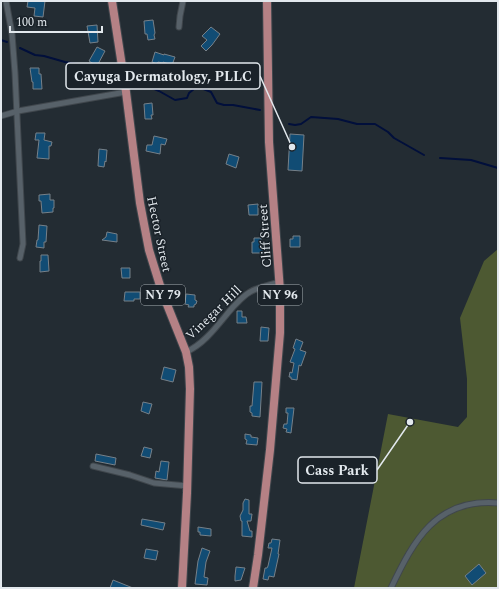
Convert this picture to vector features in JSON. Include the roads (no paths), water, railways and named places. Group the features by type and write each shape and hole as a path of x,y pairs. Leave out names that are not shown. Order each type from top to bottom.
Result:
{"main road":[{"name":"Hector Street","path":"112,1 126,92 140,203 150,252 162,292 186,352 189,368 188,486 182,588"},
{"name":"Cliff Street","path":"253,588 269,457 279,345 280,312 269,142 266,1"}],"street":[{"path":"6,1 12,34 18,111 23,244 20,258"},
{"path":"179,27 183,1"},
{"path":"1,116 18,111 126,92"},
{"name":"Vinegar Hill","path":"186,352 198,346 242,298 249,293 279,282"},
{"path":"94,466 154,483 188,486"},
{"path":"391,588 417,540 425,529 435,520 451,511 467,505 477,503 498,503"}],"waterway":[{"path":"1,40 7,42"},
{"path":"20,48 35,55 84,65 115,77"},
{"path":"134,80 175,100 187,98 189,93 194,89 201,88 211,92 217,103 260,110"},
{"path":"289,124 301,124 311,117 338,119 357,124 375,124 388,132 394,138 424,155"},
{"path":"440,158 471,160 498,168"}],"place":[{"name":"Cayuga Dermatology, PLLC","path":"292,147"},
{"name":"Cass Park","path":"410,422"}]}
